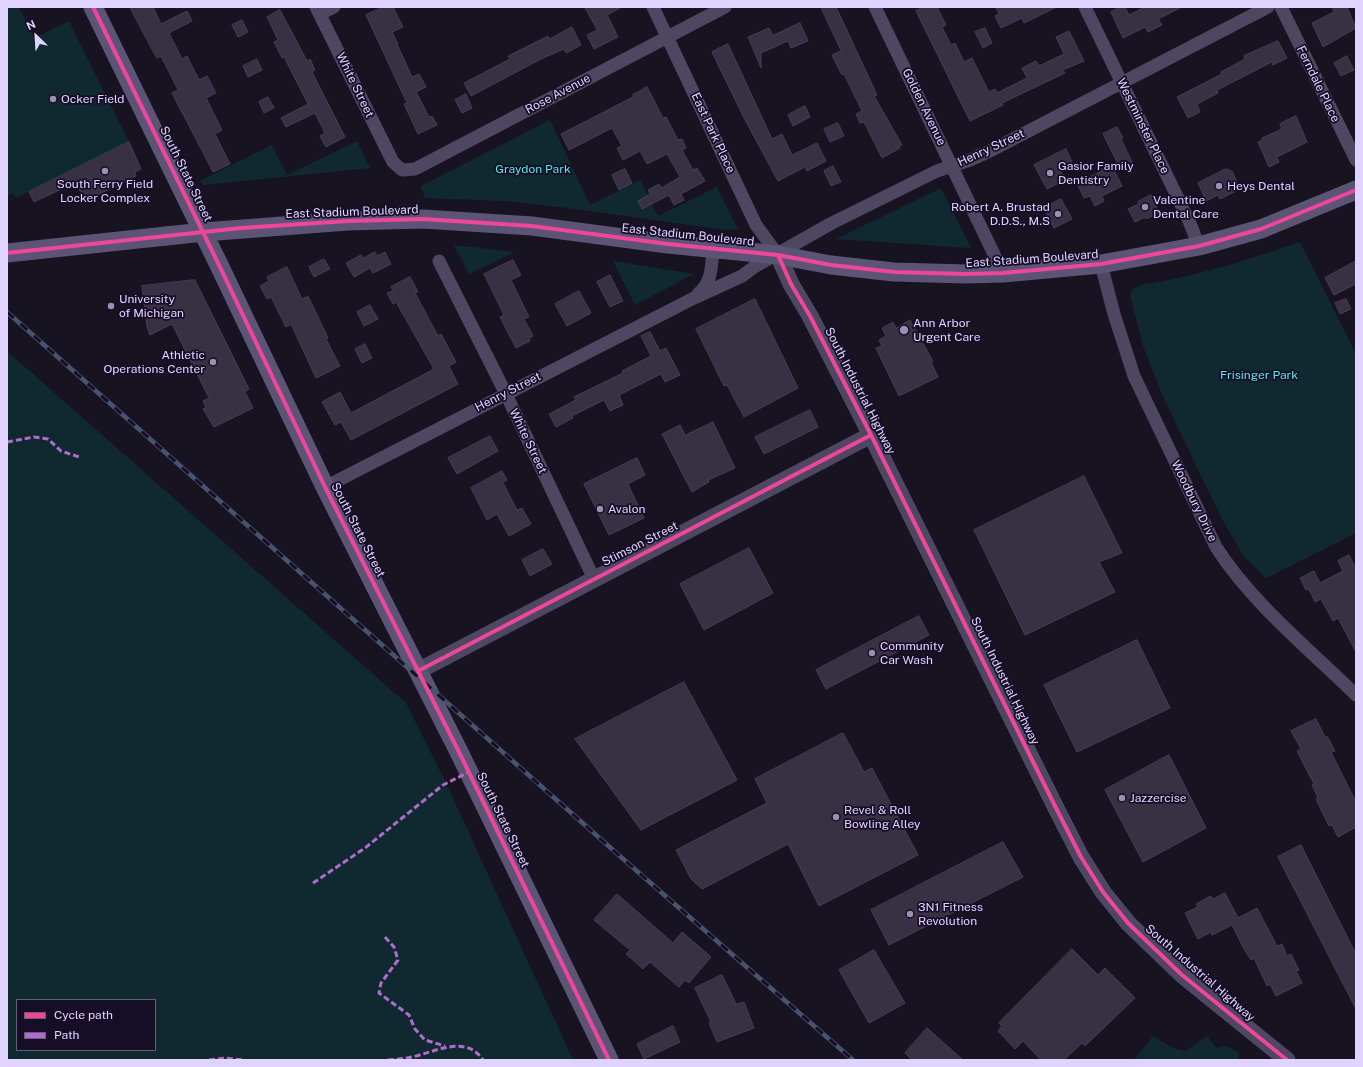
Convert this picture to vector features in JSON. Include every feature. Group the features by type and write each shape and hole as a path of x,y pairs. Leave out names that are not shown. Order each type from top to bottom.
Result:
{"main road":[{"name":"South State Street","path":"93,7 325,487 418,671 609,1060"},
{"name":"East Stadium Boulevard","path":"7,254 240,228 348,221 423,219 532,226 778,255 831,265 894,272 966,274 1003,273 1101,264 1199,246 1261,229 1356,190"}],"street":[{"path":"318,11 334,7"},
{"name":"East Park Place","path":"653,7 756,225 778,255"},
{"name":"Rose Avenue","path":"393,162 402,170 415,169 725,7"},
{"name":"Golden Avenue","path":"875,7 1003,273"},
{"name":"Westminster Place","path":"1085,7 1189,221 1199,246"},
{"name":"Henry Street","path":"325,487 692,299 742,276 754,267 778,255 832,223 937,171 970,160 990,151 1268,7"},
{"name":"Ferndale Place","path":"1281,7 1356,160"},
{"name":"White Street","path":"318,11 393,162"},
{"name":"Henry Street","path":"692,299 707,285 710,280 713,248"},
{"name":"South Industrial Highway","path":"778,255 791,284 810,316 871,435 1056,808 1081,857 1102,892 1128,924 1182,975 1287,1060"},
{"name":"White Street","path":"439,261 506,394 594,579"},
{"name":"Woodbury Drive","path":"1101,264 1118,326 1134,376 1216,547 1251,592 1356,695"},
{"name":"Stimson Street","path":"418,671 871,435"}],"green space":[{"name":"Ocker Field","path":"7,7 19,7 34,38 69,21 129,142 16,198 13,193 7,196"},
{"name":"Graydon Park","path":"550,120 590,205 640,180 658,216 717,187 738,229 726,230 568,208 505,201 425,198 421,186"},
{"path":"357,141 370,168 203,185 200,181 272,145 287,175"},
{"path":"941,188 971,248 836,239"},
{"name":"Frisinger Park","path":"1300,242 1356,354 1356,533 1266,578 1244,557 1223,521 1163,397 1143,346 1130,295 1138,286 1212,270"},
{"path":"454,245 515,252 469,274"},
{"path":"613,261 694,274 635,305"},
{"name":"University of Michigan","path":"7,351 406,703 446,783 573,1060 7,1060"},
{"path":"1153,1036 1175,1049 1186,1051 1207,1036 1217,1048 1226,1046 1238,1052 1239,1060 1134,1060"}],"building":[{"path":"130,7 153,7 161,24 187,11 192,21 169,33 182,59 187,56 199,80 207,76 216,93 206,98 222,130 215,134 230,164 213,172 172,93 178,90 161,56 157,58"},
{"path":"383,7 393,7 403,27 392,32 412,77 419,74 426,87 416,92 429,117 432,116 437,125 418,134 404,104 407,103 366,15"},
{"path":"585,7 622,7 607,15 618,37 594,49 587,35 597,30"},
{"path":"821,7 836,7 877,95 874,96 902,145 899,146 900,148 882,158 864,122 860,123 856,114 862,111 844,74 842,75 832,55 841,51"},
{"path":"924,7 937,7 946,25 942,27 951,45 955,43 964,62 972,58 989,92 995,89 997,93 1027,78 1022,68 1036,61 1039,66 1064,54 1056,37 1069,31 1084,61 1063,70 1065,73 1002,103 1003,105 970,121 916,11"},
{"path":"996,7 1057,7 1024,23 1022,18 1001,28 995,16 999,14"},
{"path":"1120,7 1125,7 1129,15 1145,7 1182,7 1158,19 1162,25 1148,32 1145,27 1123,38 1111,12"},
{"path":"1332,7 1347,7 1356,28 1323,47 1312,23 1334,12"},
{"path":"280,10 307,61 310,59 315,70 312,72 345,137 326,147 320,136 325,133 315,113 286,127 281,118 308,104 284,57 282,58 274,42 278,40 267,17"},
{"path":"242,20 248,32 238,37 232,25"},
{"path":"800,23 808,41 791,48 788,41 761,53 761,68 748,37 769,28 773,35"},
{"path":"572,27 581,45 566,53 564,49 541,59 471,96 464,83 510,59 508,56 548,36 549,39"},
{"path":"985,28 992,43 983,48 975,32"},
{"path":"1278,41 1287,58 1273,65 1272,62 1217,90 1218,93 1197,104 1200,112 1188,118 1177,97 1222,74 1221,72 1245,59 1244,56"},
{"path":"728,44 772,139 782,134 792,155 817,143 826,161 807,171 805,167 778,181 743,116 712,52"},
{"path":"1347,56 1354,70 1341,76 1334,63"},
{"path":"257,59 262,70 248,77 243,66"},
{"path":"647,87 663,118 666,117 678,140 682,139 686,148 682,150 693,170 697,168 705,181 681,194 684,200 674,205 669,195 642,209 638,201 650,194 648,190 659,184 661,188 680,177 667,154 647,164 640,151 623,160 617,148 622,146 612,128 569,150 561,134 633,97 633,95"},
{"path":"466,94 472,108 462,113 455,100"},
{"path":"268,97 274,108 264,113 259,102"},
{"path":"805,106 810,117 793,126 788,115"},
{"path":"1296,116 1307,142 1277,157 1279,162 1269,167 1258,142 1263,140 1262,138 1282,129 1280,124"},
{"path":"838,123 844,136 830,142 824,129"},
{"path":"1117,127 1133,164 1121,170 1103,134"},
{"name":"South Ferry Field Locker Complex","path":"129,142 141,169 135,172 136,176 85,201 77,185 71,188 70,185 34,202 29,192"},
{"name":"Gasior Family Dentistry","path":"1066,149 1072,162 1059,168 1065,180 1047,189 1034,165"},
{"path":"1111,164 1122,186 1102,196 1104,201 1095,206 1090,196 1084,198 1077,183 1102,171 1102,169"},
{"path":"833,166 841,182 831,186 824,171"},
{"path":"625,169 632,183 619,190 612,175"},
{"name":"Heys Dental","path":"1226,169 1232,171 1240,189 1220,199 1218,195 1206,201 1198,183"},
{"name":"Valentine Dental Care","path":"1151,195 1159,213 1135,222 1128,209 1139,204 1138,202"},
{"name":"Robert A. Brustad D.D.S., M.S","path":"1061,199 1072,219 1054,228 1044,208"},
{"path":"375,252 377,256 385,252 391,264 373,273 370,268 354,277 346,263 361,255 363,258"},
{"path":"324,259 330,269 314,277 309,267"},
{"path":"513,260 521,275 511,280 529,317 524,319 533,336 529,338 530,341 516,348 500,317 504,315 484,274"},
{"path":"1356,261 1356,284 1334,295 1325,278"},
{"path":"287,267 302,299 308,296 328,338 326,339 340,366 316,378 291,324 286,327 271,297 267,299 260,286 269,281 267,277"},
{"path":"610,275 623,301 610,307 597,282"},
{"path":"410,277 418,292 415,293 438,336 441,334 456,362 449,366 458,384 351,440 341,422 335,425 322,402 340,392 351,413 434,369 396,302 393,304 387,293 393,291 391,287"},
{"name":"Athletic Operations Center","path":"195,280 249,389 245,392 253,408 214,427 203,409 206,408 203,401 209,398 172,324 150,335 147,327 142,286"},
{"path":"579,291 591,313 567,326 555,304"},
{"path":"755,299 798,388 744,417 727,385 724,386 696,329"},
{"path":"1346,299 1351,309 1340,314 1335,303"},
{"path":"370,305 378,319 364,326 357,312"},
{"path":"910,320 933,361 931,362 938,377 899,396 876,348 882,346 879,340 886,336 882,328 893,322 896,328"},
{"path":"650,332 660,351 666,348 680,375 665,382 661,374 619,395 623,405 610,411 604,400 572,416 573,418 556,427 549,414 576,400 574,397 623,373 622,371 651,356 641,336"},
{"path":"365,344 372,358 362,363 355,349"},
{"path":"810,410 818,427 764,454 755,437"},
{"path":"713,422 735,468 708,480 709,482 692,492 662,434 680,425 685,435"},
{"path":"490,436 498,451 457,474 448,458"},
{"path":"637,458 645,475 628,484 644,518 609,535 584,484"},
{"path":"502,471 507,480 503,483 517,510 522,508 531,524 509,536 497,514 487,520 471,488"},
{"path":"1084,476 1122,553 1099,562 1115,592 1025,635 974,530"},
{"path":"749,548 773,593 704,630 680,584"},
{"path":"543,549 552,564 530,576 522,560"},
{"path":"1349,555 1356,569 1356,652 1338,618 1333,621 1321,599 1315,602 1309,589 1306,590 1300,578 1314,571 1320,583 1343,571 1338,561"},
{"name":"Community Car Wash","path":"919,616 929,635 826,689 816,670"},
{"path":"1137,640 1170,708 1077,752 1044,685"},
{"path":"684,682 737,780 641,830 575,739"},
{"path":"1316,719 1325,737 1327,736 1335,751 1331,752 1356,802 1356,827 1338,837 1332,825 1329,826 1316,799 1318,798 1312,785 1314,784 1297,751 1301,749 1291,731"},
{"name":"Revel & Roll Bowling Alley","path":"843,733 864,772 872,768 918,855 819,906 788,844 702,889 691,879 676,850 767,803 755,779"},
{"path":"1169,755 1206,828 1143,862 1105,790"},
{"path":"1003,842 1023,877 889,945 871,910"},
{"path":"1301,845 1356,954 1356,1009 1278,857"},
{"path":"1225,893 1238,918 1257,908 1277,946 1282,944 1287,956 1291,954 1299,970 1296,971 1302,983 1276,996 1270,984 1267,986 1254,958 1251,960 1244,949 1232,925 1212,935 1211,932 1198,939 1185,913 1198,907 1196,904 1211,896 1213,899"},
{"path":"617,894 673,943 682,932 711,957 689,983 685,980 679,987 650,962 643,969 626,954 630,950 594,920"},
{"path":"1072,949 1098,975 1105,968 1135,998 1085,1046 1082,1043 1064,1060 1041,1060 1023,1041 1015,1049 998,1031 1002,1026 999,1023"},
{"path":"874,950 905,1003 869,1023 839,970"},
{"path":"722,975 736,1004 744,1002 754,1028 717,1042 709,1023 711,1022 695,988"},
{"path":"673,1026 680,1042 644,1059 637,1044"},
{"path":"927,1028 963,1060 912,1060 905,1053"}],"railway":[{"path":"7,312 622,858 853,1060"}],"marked path":[{"path":"7,442 34,437 48,439 61,451 79,457"},
{"path":"313,883 365,848 443,785 469,772"},
{"path":"385,937 394,947 398,960 381,983 379,993 409,1015 415,1029 425,1040 445,1046"},
{"path":"388,1060 409,1058 440,1049 459,1046 476,1052 483,1060"},
{"path":"209,1060 225,1058 243,1060"}],"cycle path":[{"path":"93,7 325,487 459,752 609,1060"},
{"path":"7,253 241,228 348,221 423,219 532,226 668,244 778,255 831,265 894,272 966,274 1003,273 1101,264 1199,246 1261,229 1356,190"},
{"path":"778,255 791,284 810,316 871,435 1056,808 1081,857 1103,892 1128,923 1182,975 1287,1060"},
{"path":"418,671 871,435"}],"place":[{"name":"Ocker Field","path":"53,99"},
{"name":"South Ferry Field Locker Complex","path":"105,171"},
{"name":"Gasior Family Dentistry","path":"1050,173"},
{"name":"Heys Dental","path":"1219,186"},
{"name":"Valentine Dental Care","path":"1145,207"},
{"name":"Robert A. Brustad D.D.S., M.S","path":"1058,214"},
{"name":"University of Michigan","path":"111,306"},
{"name":"Ann Arbor Urgent Care","path":"904,330"},
{"name":"Athletic Operations Center","path":"213,362"},
{"name":"Avalon","path":"600,509"},
{"name":"Community Car Wash","path":"872,653"},
{"name":"Jazzercise","path":"1122,798"},
{"name":"Revel & Roll Bowling Alley","path":"836,817"},
{"name":"3N1 Fitness Revolution","path":"910,914"}]}
